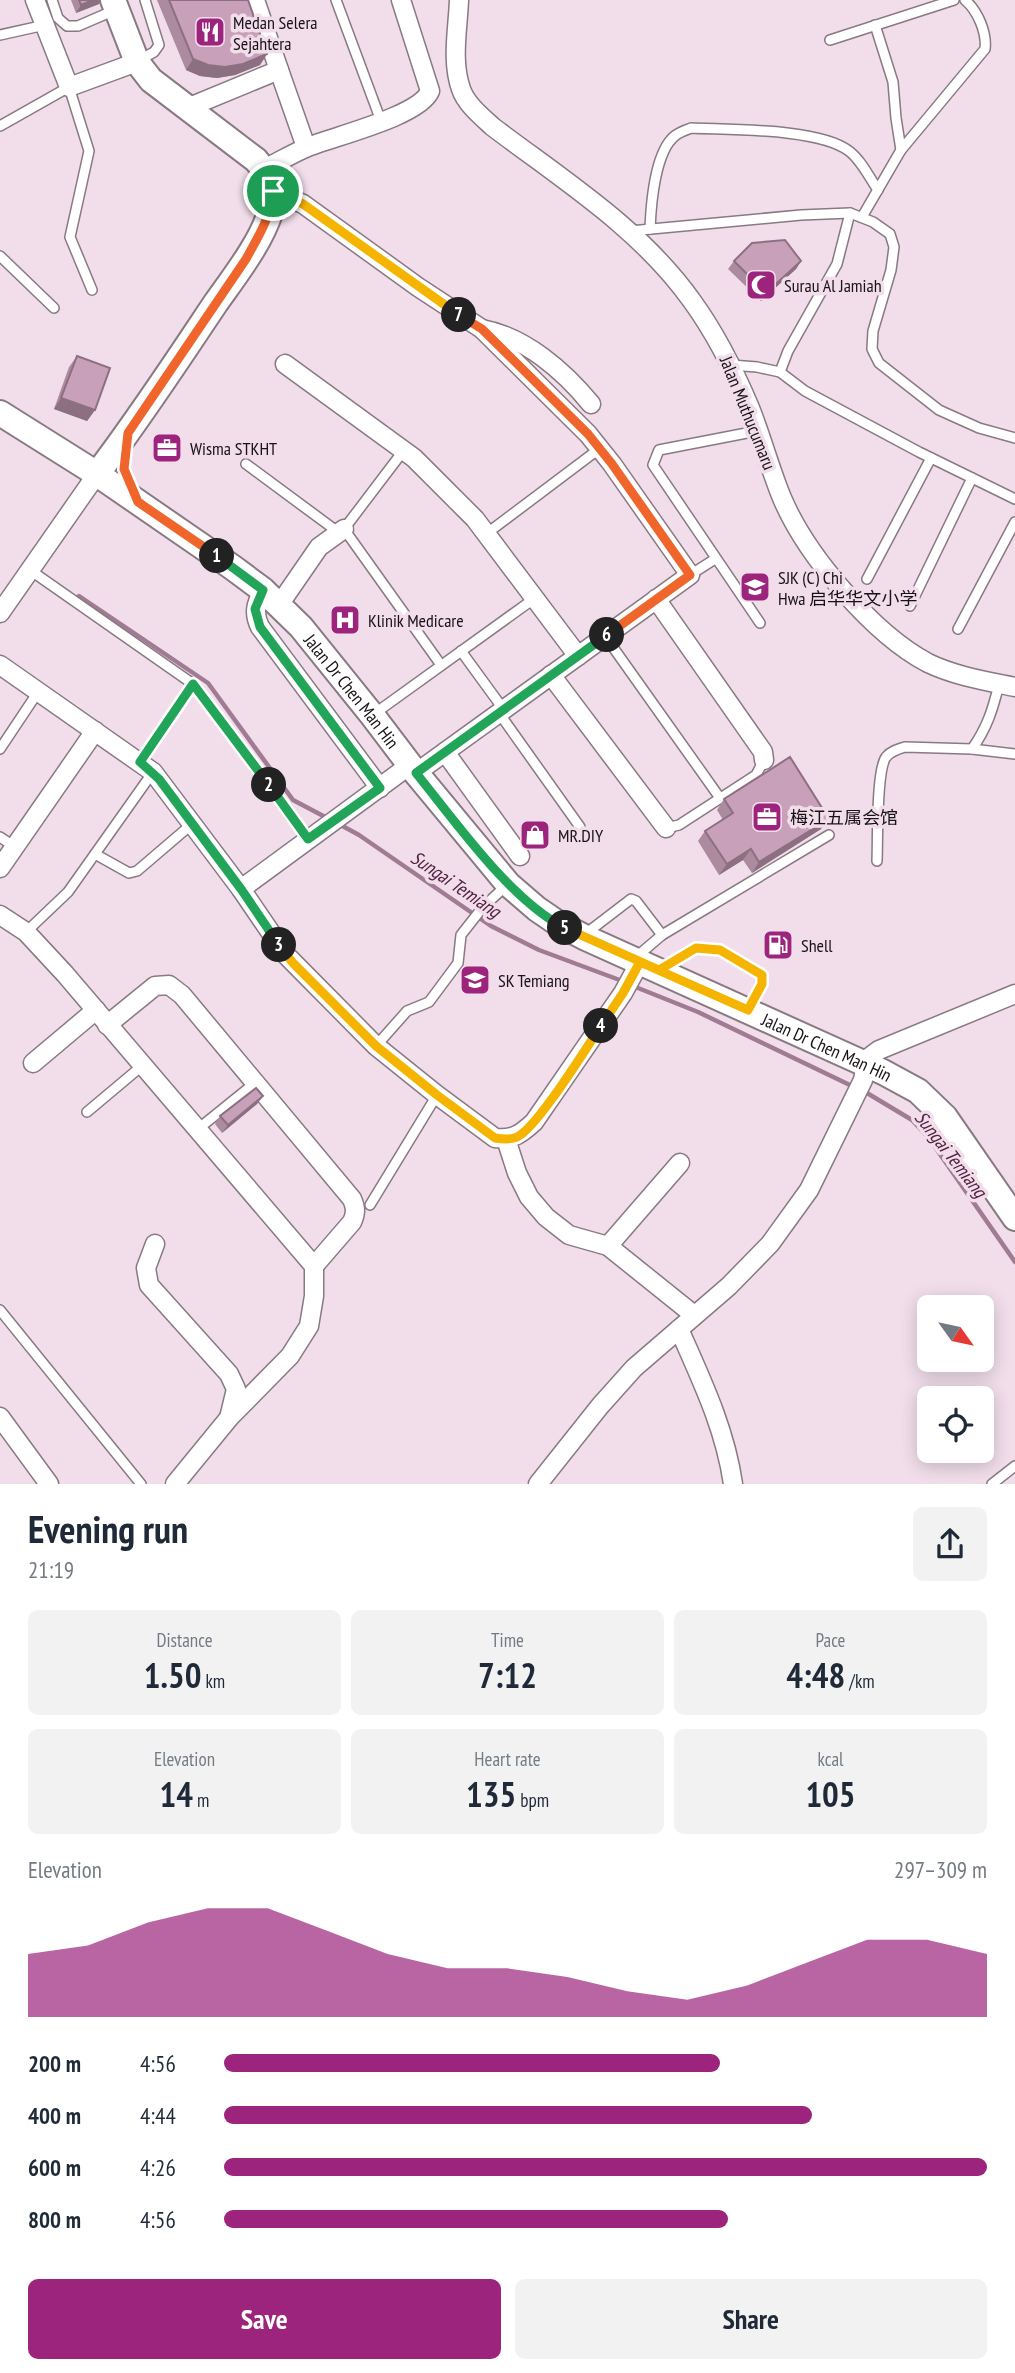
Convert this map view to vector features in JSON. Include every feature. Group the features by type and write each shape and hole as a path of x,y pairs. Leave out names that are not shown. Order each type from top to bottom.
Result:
{"street":[{"path":"35,0 69,87 137,62"},
{"path":"255,0 306,147"},
{"path":"269,181 306,147 381,121 418,105 427,98 430,91 401,0"},
{"name":"Jalan Muthucumaru","path":"459,0 456,59 461,90 474,110 493,127 630,230 664,265 692,301 731,365 783,500 806,542 835,582 887,634 929,663 974,679 1007,685"},
{"path":"115,5 137,62 151,80 256,160 269,181 482,329 588,434 690,575 445,752 380,788 241,889"},
{"path":"187,108 279,70"},
{"path":"0,612 128,433 246,259 271,212 269,181"},
{"path":"482,329 500,332 523,344 572,380 592,404"},
{"path":"285,364 404,450 475,519 578,656"},
{"name":"Jalan Dr Chen Man Hin","path":"0,413 97,474 232,567 271,598 301,627 508,884 537,909 559,924 642,966 748,1010 864,1072 918,1091 945,1117 1015,1219"},
{"path":"60,451 93,454 103,451 128,433"},
{"path":"128,433 124,469 138,502"},
{"path":"341,530 319,547 271,598 255,609 260,627 380,788"},
{"path":"656,599 763,752 764,760"},
{"path":"0,665 146,767 241,889 286,955 376,1046 495,1138 518,1136 534,1122 642,966"},
{"path":"551,676 666,828"},
{"path":"0,868 7,842 95,731"},
{"path":"445,752 520,856"},
{"path":"0,915 26,932 96,1010 314,1266 314,1296 309,1326 290,1356 229,1418 175,1484"},
{"path":"107,1025 155,986 169,985 182,995 355,1206 352,1222 314,1266"},
{"path":"538,1484 634,1368 729,1286 770,1244 808,1190 854,1101 864,1072 880,1050 1015,994"},
{"path":"33,1063 96,1010"},
{"path":"506,1139 517,1173 529,1197 546,1217 569,1235 608,1246 694,1315"},
{"path":"608,1246 680,1163"},
{"path":"155,1244 146,1268 149,1284 229,1374 236,1389 229,1418"},
{"path":"679,1329 711,1401 724,1440 733,1484"},
{"path":"0,1417 49,1484"}],"lane":[{"path":"52,0 58,18 66,26 78,26 115,5"},
{"path":"137,62 155,52 159,45 145,0"},
{"path":"336,0 381,121"},
{"path":"830,40 954,0"},
{"path":"862,217 901,150 985,50 986,39 973,7 965,0"},
{"path":"0,35 45,25"},
{"path":"875,25 893,82 901,150"},
{"path":"0,126 69,87 89,150 69,237 92,290"},
{"path":"650,229 654,190 666,146 676,135 691,128 797,133 838,144 858,160 878,190"},
{"path":"630,230 850,213 873,222 890,234 894,247 891,270 873,331 872,349 878,363 939,410 979,428 1015,438"},
{"path":"780,372 788,351 837,264 850,213"},
{"path":"0,256 54,309"},
{"path":"731,365 780,372 805,391 1015,499"},
{"path":"757,431 659,450 653,465 761,623"},
{"path":"486,534 599,449"},
{"path":"341,530 404,450"},
{"path":"867,579 931,458"},
{"path":"246,464 341,530 441,665"},
{"path":"910,606 972,478"},
{"path":"958,629 1015,522"},
{"path":"690,575 715,559"},
{"path":"30,570 193,684 308,839"},
{"path":"372,715 535,598"},
{"path":"605,636 720,798"},
{"path":"461,651 580,827"},
{"path":"26,932 68,892 95,854 193,684"},
{"path":"972,749 1007,685"},
{"path":"0,748 38,692"},
{"path":"877,861 881,772 886,758 895,750 905,747 972,749 1015,754"},
{"path":"666,828 679,825 756,775 764,760"},
{"path":"95,854 128,873 137,871 192,824"},
{"path":"642,966 662,934 829,835"},
{"path":"376,1046 407,1011 429,1002 454,969 460,956 461,935 483,907 508,884"},
{"path":"583,936 631,899 636,901 662,934"},
{"path":"642,966 696,948 720,950 762,975 762,984 748,1010"},
{"path":"87,1112 143,1065"},
{"path":"198,1129 256,1083"},
{"path":"370,1205 437,1095"},
{"path":"0,1310 141,1484"},
{"path":"992,1484 1015,1466"}],"building":[{"path":"79,0 93,0 81,5"},
{"name":"Medan Selera Sejahtera","path":"169,0 248,0 267,54 243,64 225,67 208,65 193,59"},
{"name":"Surau Al Jamiah","path":"785,240 801,261 766,293 734,261 752,243"},
{"path":"77,356 110,368 95,410 61,398"},
{"name":"梅江五属会馆","path":"790,757 829,819 759,862 751,849 727,864 705,831 733,813 724,799"},
{"path":"256,1088 263,1096 228,1125 220,1116"}],"waterway":[{"name":"Sungai Temiang","path":"79,596 208,683 293,800 329,819"},
{"name":"Sungai Temiang","path":"337,823 359,835 491,926 539,950 625,982"},
{"name":"Sungai Temiang","path":"633,986 698,1012 854,1087"},
{"name":"Sungai Temiang","path":"862,1090 912,1120 928,1137 1015,1262"}],"place":[{"name":"Medan Selera Sejahtera","path":"210,32"},
{"name":"Surau Al Jamiah","path":"761,285"},
{"name":"Wisma STKHT","path":"167,448"},
{"name":"SJK (C) Chi Hwa 启华华文小学","path":"755,587"},
{"name":"Klinik Medicare","path":"345,620"},
{"name":"梅江五属会馆","path":"767,817"},
{"name":"MR.DIY","path":"535,835"},
{"name":"Shell","path":"778,945"},
{"name":"SK Temiang","path":"475,980"}],"route":[{"path":"273,191 303,204 418,287 482,329 588,434 690,575 416,773 508,884 559,924 659,970 696,948 720,950 762,975 762,984 748,1010 640,962 623,993 534,1122 518,1136 495,1138 376,1046 286,955 241,889 159,779 140,762 193,684 308,839 380,788 260,627 255,609 263,590 138,502 124,469 123,458 128,433 246,259 271,212 273,191"}]}
